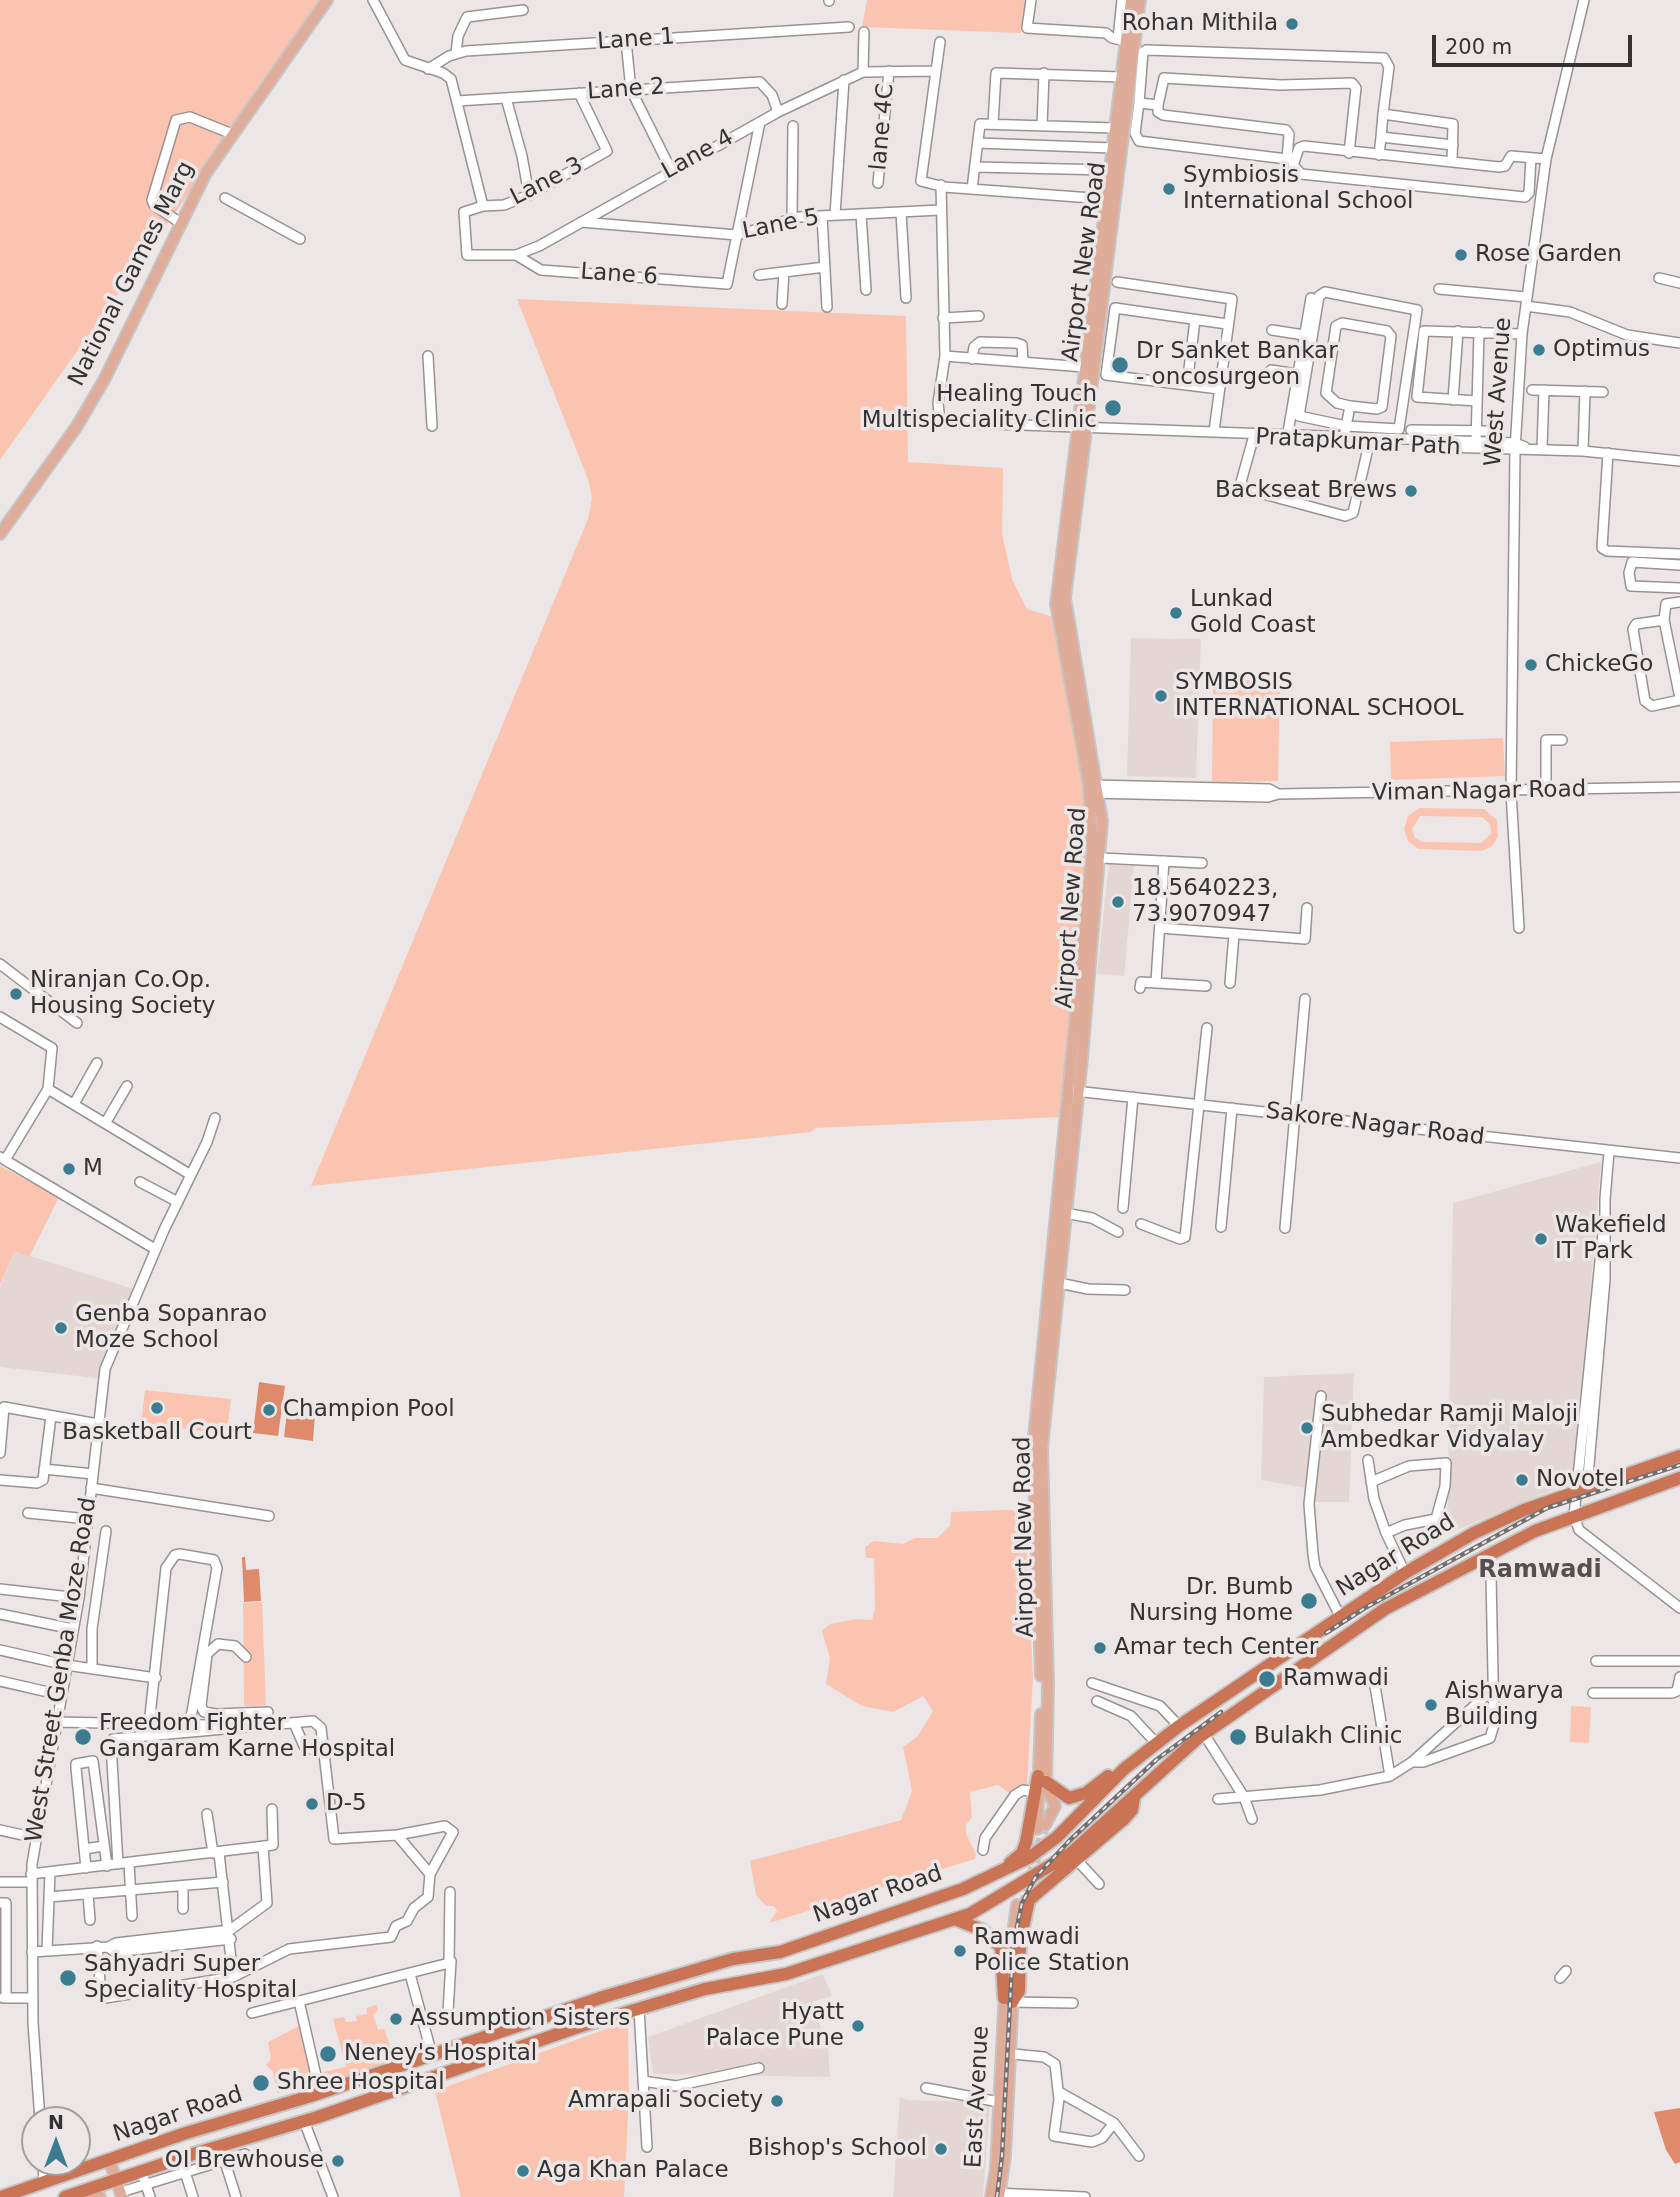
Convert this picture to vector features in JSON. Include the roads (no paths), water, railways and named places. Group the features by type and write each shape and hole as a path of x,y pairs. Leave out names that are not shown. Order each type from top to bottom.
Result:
{"highway":[{"name":"Nagar Road","path":"2,2196 677,1975 780,1952 963,1889 1030,1857 1057,1837 1130,1765 1179,1726 1405,1573 1524,1510 1680,1456"},
{"name":"Nagar Road","path":"68,2196 120,2189 142,2171 304,2121 639,2009 699,1991 786,1973 952,1920 1073,1856 1124,1819 1132,1810 1134,1798 1205,1734 1385,1609 1483,1557 1580,1513 1680,1478"},
{"path":"1437,1554 1448,1576"},
{"path":"996,1874 1018,1857 1024,1848 1035,1792 1042,1779 1064,1797 1080,1796 1114,1772 1130,1765"},
{"path":"952,1920 970,1923 1001,1947 1007,2000 1019,1992 1020,1941 1029,1900 1073,1856"},
{"path":"693,1970 690,1982 699,1991"},
{"path":"677,1975 684,1984 682,1996"}],"main road":[{"name":"National Games Marg","path":"0,534 77,426 104,380 179,222 206,173 327,0"},
{"name":"Airport New Road","path":"1042,1779 1033,1447 1101,858 1094,789 1065,610 1084,367 1122,77 1122,40 1131,0"},
{"name":"Airport New Road","path":"1081,428 1140,0"},
{"name":"Airport New Road","path":"1042,1779 1048,1685 1042,1448 1065,1213 1092,851 1094,789"},
{"path":"1041,1827 1042,1779"},
{"name":"East Avenue","path":"996,2195 1007,2000 1020,1905"},
{"name":"East Avenue","path":"996,2195 999,2102 1006,2053"},
{"path":"109,2159 120,2189"},
{"path":"68,2196 100,2197"}],"street":[{"path":"373,0 405,60 443,73 451,79 484,206"},
{"path":"1031,0 1027,28 1106,33 1122,40 1122,0"},
{"name":"West Avenue","path":"1519,928 1511,792 1515,447 1522,334 1546,159 1584,0"},
{"path":"456,53 458,36 467,17 472,14 523,10"},
{"name":"Lane 1","path":"428,69 456,53 849,27"},
{"path":"863,72 864,32"},
{"path":"626,41 631,90 671,170"},
{"path":"940,42 921,181 972,189 1105,199"},
{"path":"1290,161 1139,141 1135,134 1143,52 1384,58 1389,67 1379,155"},
{"name":"lane 4C","path":"878,183 888,71"},
{"name":"Lane 4","path":"484,206 464,212 467,255 516,255 539,246 671,170 844,80 863,72 936,71"},
{"path":"993,124 996,73 1122,77"},
{"path":"1042,126 1044,73"},
{"path":"1349,153 1356,88 1352,83 1281,85 1164,78 1160,88 1158,112 1163,115 1286,130 1289,134 1290,161 1301,174 1525,197 1529,193 1531,158"},
{"path":"835,215 844,80"},
{"name":"Lane 2","path":"457,101 760,82 772,95 778,112"},
{"path":"1140,87 1160,88"},
{"name":"Lane 3","path":"484,206 504,205 529,195 607,151 579,93"},
{"path":"506,98 522,156 529,195"},
{"path":"1139,103 1158,105"},
{"path":"1383,114 1449,122 1454,127 1452,162"},
{"path":"179,222 154,205 152,200 176,120 190,117 232,134"},
{"path":"737,235 760,122"},
{"path":"972,189 980,124 1115,128"},
{"path":"792,219 793,126"},
{"path":"1381,137 1453,145"},
{"path":"978,143 1112,148"},
{"path":"1290,161 1299,148 1304,146 1349,153 1503,167 1509,156 1546,159"},
{"path":"975,167 1109,170"},
{"path":"941,185 945,356 1084,367"},
{"path":"225,198 300,239"},
{"name":"Lane 5","path":"580,222 737,235 792,219 940,210"},
{"path":"901,212 906,298"},
{"path":"861,214 866,290"},
{"path":"822,216 827,307"},
{"name":"Lane 6","path":"516,255 541,270 727,284 737,235"},
{"path":"759,275 825,267"},
{"path":"782,304 784,272"},
{"path":"1659,278 1680,283"},
{"path":"1117,282 1231,298 1231,321 1227,324 1214,431"},
{"path":"1439,289 1526,302 1570,312 1627,335 1680,342"},
{"path":"1321,293 1415,307 1418,314 1399,429 1346,426 1299,416 1321,293"},
{"path":"1287,437 1311,298"},
{"path":"1219,389 1106,375 1115,308 1227,324"},
{"path":"943,318 979,316"},
{"path":"1187,385 1195,320"},
{"path":"1342,323 1387,331 1391,336 1382,407 1350,407 1337,403 1326,393 1336,326 1342,323"},
{"path":"1272,330 1304,335"},
{"path":"1477,401 1421,399 1416,394 1423,331 1522,334"},
{"path":"1453,401 1458,331"},
{"path":"1476,442 1479,332"},
{"path":"972,359 974,346 981,342 1016,343 1022,345 1023,362"},
{"path":"428,356 432,426"},
{"name":"Pratapkumar Path","path":"945,356 938,403 940,422 1195,433 1253,439 1344,437 1542,448 1680,461"},
{"path":"1270,370 1297,374"},
{"path":"1532,390 1603,392"},
{"path":"1542,448 1544,390"},
{"path":"1583,451 1585,391"},
{"path":"1344,437 1350,407"},
{"path":"1411,430 1499,431"},
{"name":"Pratapkumar Path","path":"1195,433 1214,431 1369,444 1476,442 1515,447"},
{"path":"1253,439 1241,482 1245,489 1345,516 1353,513 1369,444"},
{"path":"1608,453 1602,548 1607,551 1680,554"},
{"path":"1680,565 1632,562 1629,573 1631,586 1680,588"},
{"path":"1664,620 1636,624 1633,629 1644,701 1652,706 1680,699 1664,620 1666,604 1680,602"},
{"path":"1546,791 1546,740 1562,740"},
{"name":"Viman Nagar Road","path":"1094,789 1269,789 1278,793 1511,792 1680,787"},
{"path":"1101,858 1202,863"},
{"path":"1156,982 1164,861"},
{"path":"1160,928 1306,939 1307,908"},
{"path":"1230,983 1234,933"},
{"path":"0,964 77,1023"},
{"path":"1140,988 1141,982 1206,986"},
{"path":"1285,1228 1305,999"},
{"path":"0,1017 52,1048 48,1089 3,1158 155,1249"},
{"path":"1141,1224 1180,1239 1185,1237 1207,1028"},
{"path":"74,1104 97,1063"},
{"path":"106,1122 127,1086"},
{"path":"48,1089 191,1175"},
{"name":"Sakore Nagar Road","path":"1074,1091 1680,1158"},
{"path":"1123,1208 1133,1097"},
{"path":"1222,1227 1232,1108"},
{"name":"West Street Genba Moze Road","path":"39,2106 33,1998 31,1878 55,1722 79,1598 108,1357 215,1118"},
{"path":"1609,1152 1580,1464 1574,1492 1580,1513 1579,1530 1680,1608"},
{"path":"140,1182 178,1202"},
{"path":"1065,1213 1092,1219 1118,1232"},
{"path":"1587,1488 1605,1279 1604,1222"},
{"path":"1059,1283 1088,1289 1125,1290"},
{"path":"1321,1396 1309,1504 1313,1554 1315,1567 1340,1616"},
{"path":"0,1453 4,1407 98,1424"},
{"path":"0,1480 40,1483 51,1416"},
{"path":"1368,1460 1371,1482 1386,1533 1405,1573"},
{"path":"1371,1482 1409,1466 1446,1463 1445,1486 1436,1520 1405,1525 1386,1533"},
{"path":"44,1469 93,1474"},
{"path":"91,1488 269,1516"},
{"path":"28,1513 88,1519"},
{"path":"92,1668 92,1629 106,1531"},
{"path":"149,1725 166,1567 176,1555 214,1560 217,1568 192,1712 187,1726"},
{"path":"1412,1762 1423,1762 1490,1738 1494,1726 1491,1575 1483,1557"},
{"path":"0,1589 79,1598"},
{"path":"0,1614 73,1629"},
{"path":"246,1657 234,1646 218,1644 207,1654 201,1706 204,1713 268,1712"},
{"path":"0,1650 66,1665 156,1678"},
{"path":"1597,1661 1680,1661"},
{"path":"1593,1693 1672,1693 1677,1691 1680,1677"},
{"path":"0,1681 61,1695"},
{"path":"1092,1684 1160,1706 1179,1726"},
{"path":"1375,1686 1390,1776"},
{"path":"1218,1799 1320,1790 1390,1776 1412,1762 1493,1689"},
{"path":"1097,1701 1131,1716 1157,1744"},
{"path":"97,1946 101,1994 104,1998 233,1977 289,1949 391,1937 396,1926 407,1921 414,1908 428,1896 430,1874 452,1836 452,1829 445,1826 397,1835 334,1839 320,1725 313,1721 113,1739 110,1744 123,1864 131,1891 132,1916"},
{"path":"55,1722 216,1725"},
{"path":"294,1723 304,1746 324,1754"},
{"path":"1205,1734 1244,1797 1252,1819"},
{"path":"86,1868 76,1768 80,1763 93,1761 96,1764 107,1866"},
{"path":"983,1850 985,1838 1015,1795 1023,1790 1035,1792"},
{"path":"0,1882 31,1878 50,1872 273,1845 275,1841 272,1809"},
{"path":"207,1814 223,1882 233,1977"},
{"path":"0,1830 36,1838"},
{"path":"397,1835 430,1874"},
{"path":"84,1849 104,1846"},
{"path":"32,1952 230,1935 267,1903 263,1846"},
{"path":"1073,1856 1099,1884"},
{"path":"47,1951 50,1872"},
{"path":"49,1897 223,1882"},
{"path":"183,1886 183,1909"},
{"path":"447,2012 451,1961 450,1892"},
{"path":"88,1894 90,1920"},
{"path":"0,1903 6,1903 3,1998 33,1998"},
{"path":"252,2013 451,1961"},
{"path":"410,1973 432,2055"},
{"path":"1007,2000 1073,2003"},
{"path":"299,2001 320,2093"},
{"path":"639,2009 647,2147"},
{"path":"1006,2053 1051,2060 1057,2071 1059,2092 1054,2136 1092,2142 1102,2137 1114,2123"},
{"path":"643,2081 676,2086 759,2068"},
{"path":"926,2088 999,2102"},
{"path":"1059,2092 1114,2123 1139,2156"},
{"path":"304,2121 334,2197"},
{"path":"220,2146 236,2197"},
{"path":"120,2189 146,2184 245,2154"},
{"path":"180,2158 193,2197"},
{"path":"142,2171 150,2197"},
{"path":"44,2176 44,2181"},
{"path":"996,2195 1085,2197"}],"tunnel":[{"path":"1023,1906 1045,1825"}],"railway":[{"path":"1326,1633 1365,1608 1547,1508 1680,1465"},
{"path":"997,2197 1002,2156 1013,1946 1022,1903 1035,1878 1069,1841 1156,1760 1221,1712"}],"place":[{"name":"Rohan Mithila","path":"1292,24"},
{"name":"Symbiosis International School","path":"1169,189"},
{"name":"Rose Garden","path":"1461,255"},
{"name":"Optimus","path":"1539,350"},
{"name":"Dr Sanket Bankar - oncosurgeon","path":"1120,365"},
{"name":"Healing Touch Multispeciality Clinic","path":"1113,408"},
{"name":"Backseat Brews","path":"1411,491"},
{"name":"Lunkad Gold Coast","path":"1176,613"},
{"name":"ChickeGo","path":"1531,665"},
{"name":"SYMBOSIS INTERNATIONAL SCHOOL","path":"1161,696"},
{"name":"18.5640223, 73.9070947","path":"1118,902"},
{"name":"Niranjan Co.Op. Housing Society","path":"16,994"},
{"name":"M","path":"69,1169"},
{"name":"Wakefield IT Park","path":"1541,1239"},
{"name":"Genba Sopanrao Moze School","path":"61,1328"},
{"name":"Basketball Court","path":"157,1408"},
{"name":"Champion Pool","path":"269,1410"},
{"name":"Subhedar Ramji Maloji Ambedkar Vidyalay","path":"1307,1428"},
{"name":"Novotel","path":"1522,1480"},
{"name":"Dr. Bumb Nursing Home","path":"1309,1601"},
{"name":"Amar tech Center","path":"1100,1648"},
{"name":"Ramwadi","path":"1267,1679"},
{"name":"Aishwarya Building","path":"1431,1705"},
{"name":"Freedom Fighter Gangaram Karne Hospital","path":"83,1737"},
{"name":"Bulakh Clinic","path":"1238,1737"},
{"name":"D-5","path":"312,1804"},
{"name":"Ramwadi Police Station","path":"960,1951"},
{"name":"Sahyadri Super Speciality Hospital","path":"68,1978"},
{"name":"Assumption Sisters","path":"396,2019"},
{"name":"Hyatt Palace Pune","path":"858,2026"},
{"name":"Neney's Hospital","path":"328,2054"},
{"name":"Shree Hospital","path":"261,2083"},
{"name":"Amrapali Society","path":"777,2101"},
{"name":"Bishop's School","path":"941,2149"},
{"name":"OI Brewhouse","path":"338,2161"},
{"name":"Aga Khan Palace","path":"523,2171"}],"district":[{"name":"Ramwadi","path":"1540,1571"}]}
